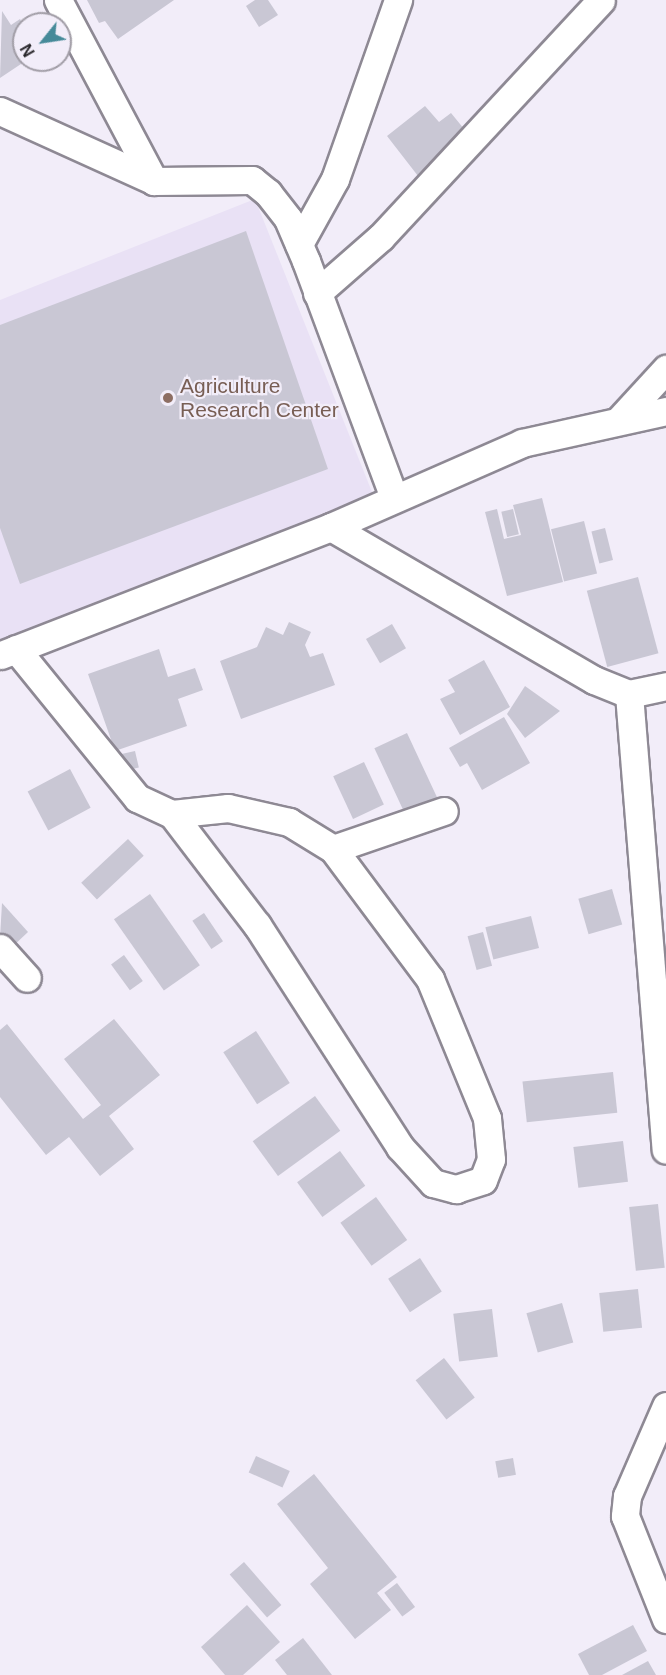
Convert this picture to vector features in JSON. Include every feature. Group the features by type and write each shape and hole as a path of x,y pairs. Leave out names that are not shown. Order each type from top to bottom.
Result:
{"street":[{"path":"58,0 154,181"},
{"path":"299,244 335,178 398,0"},
{"path":"317,293 381,237 602,0"},
{"path":"0,111 154,181 252,180 281,211 299,244 394,498"},
{"path":"621,418 666,369"},
{"path":"172,814 228,808 289,822 333,849 430,979 487,1118 491,1159 483,1180 456,1189 433,1183 400,1148 257,925 172,814 137,798 8,652 331,527 522,443 621,418 666,411"},
{"path":"331,527 474,614 594,680 628,694 666,686"},
{"path":"628,694 656,933 666,1150"},
{"path":"333,849 444,811"},
{"path":"0,948 27,978"},
{"path":"666,1406 627,1496 625,1516 666,1618"}],"shaded area":[{"name":"Agriculture Research Center","path":"255,199 374,497 0,646 0,300"}],"building":[{"path":"87,0 174,0 118,39 105,21 99,23"},
{"path":"255,0 268,0 278,15 259,27 246,6"},
{"path":"2,11 12,24 12,70 0,78"},
{"path":"425,106 439,122 451,113 469,135 418,176 387,136"},
{"name":"Agriculture Research Center","path":"246,231 328,469 20,584 0,528 0,325"},
{"path":"542,498 563,582 507,596 485,512 497,509 504,539 521,535 513,505"},
{"path":"513,509 519,534 507,537 501,512"},
{"path":"584,521 597,573 564,582 551,529"},
{"path":"605,528 613,560 599,563 591,531"},
{"path":"638,577 658,653 607,667 587,591"},
{"path":"289,622 311,632 305,645 310,657 323,653 335,685 241,719 220,661 257,647 266,627 283,635"},
{"path":"392,624 406,648 380,663 366,639"},
{"path":"159,649 168,677 195,668 203,690 178,699 187,726 115,751 88,674"},
{"path":"484,660 510,707 460,735 440,699 455,692 448,680"},
{"path":"525,686 560,711 525,738 507,714"},
{"path":"504,717 530,763 482,790 467,763 460,767 449,748"},
{"path":"407,733 437,797 404,813 374,748"},
{"path":"135,751 139,768 123,771 119,755"},
{"path":"364,762 384,805 353,819 333,776"},
{"path":"70,769 91,808 48,830 28,792"},
{"path":"128,839 144,856 97,899 81,883"},
{"path":"612,889 622,925 589,934 578,899"},
{"path":"150,894 200,965 164,991 114,919"},
{"path":"2,903 28,932 10,949 0,938"},
{"path":"204,913 223,941 211,949 192,921"},
{"path":"531,916 539,948 493,959 485,927"},
{"path":"483,932 492,966 477,970 468,936"},
{"path":"124,955 143,981 130,990 111,964"},
{"path":"114,1019 160,1075 109,1116 134,1149 100,1176 69,1137 46,1155 0,1097 0,1030 7,1024 83,1119 101,1105 64,1059"},
{"path":"256,1031 290,1083 257,1104 223,1052"},
{"path":"613,1072 617,1113 527,1122 522,1082"},
{"path":"315,1096 340,1131 278,1176 253,1141"},
{"path":"623,1141 628,1182 578,1188 573,1147"},
{"path":"340,1151 365,1186 322,1217 297,1182"},
{"path":"376,1197 407,1240 372,1266 340,1223"},
{"path":"658,1204 665,1268 636,1271 629,1207"},
{"path":"420,1258 442,1292 410,1312 388,1279"},
{"path":"638,1289 642,1328 603,1332 599,1293"},
{"path":"562,1303 573,1342 538,1353 526,1313"},
{"path":"492,1309 498,1357 459,1361 453,1314"},
{"path":"444,1358 475,1397 446,1420 416,1380"},
{"path":"256,1456 290,1471 282,1487 249,1472"},
{"path":"513,1458 516,1475 498,1478 495,1461"},
{"path":"314,1474 397,1577 377,1593 391,1610 355,1639 310,1584 328,1568 277,1504"},
{"path":"244,1562 281,1605 267,1617 230,1574"},
{"path":"397,1583 415,1607 402,1617 384,1593"},
{"path":"247,1605 280,1642 243,1675 225,1675 201,1647"},
{"path":"633,1625 647,1651 602,1675 589,1675 578,1654"},
{"path":"303,1638 332,1675 287,1675 275,1660"},
{"path":"648,1661 656,1675 622,1675"}],"place":[{"name":"Agriculture Research Center","path":"168,398"}]}
